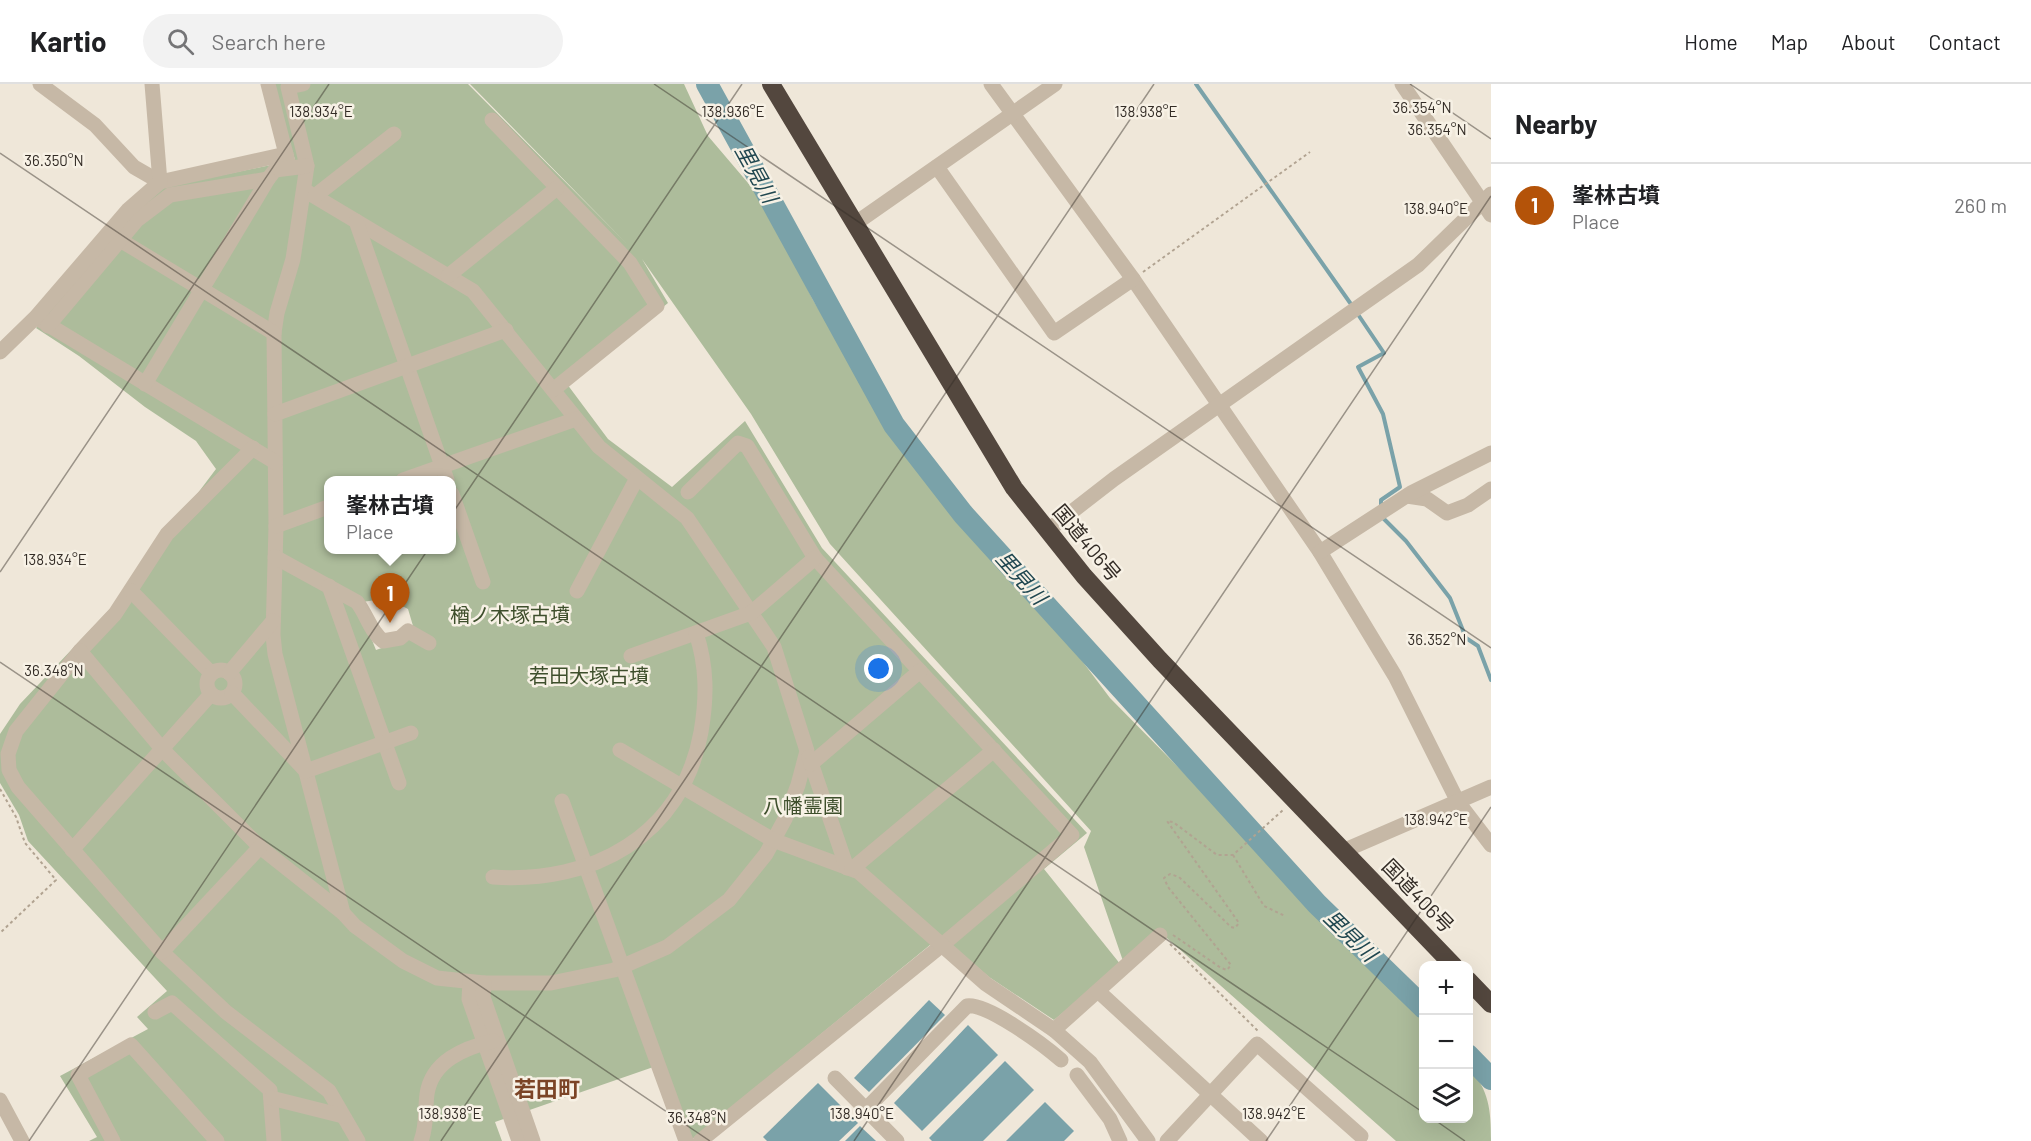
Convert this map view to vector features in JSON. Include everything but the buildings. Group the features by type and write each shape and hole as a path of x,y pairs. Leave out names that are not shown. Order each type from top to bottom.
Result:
{"highway":[{"name":"国道406号","path":"771,84 1014,488 1047,531 1160,660 1449,961"},
{"path":"1473,985 1491,1004"}],"street":[{"path":"40,84 95,125 134,167 160,182"},
{"path":"152,84 160,182"},
{"path":"268,84 288,161"},
{"path":"303,84 288,87 307,166 309,193 277,313 274,333 276,526 273,621 275,654 343,913"},
{"path":"991,84 1133,279 1320,552 1395,676 1458,802 1491,845"},
{"path":"856,223 1055,84"},
{"path":"1047,531 1114,478 1418,265 1488,204 1402,84"},
{"path":"492,120 630,263 657,306 553,390"},
{"path":"309,193 394,134"},
{"path":"145,384 268,179 275,170 288,161"},
{"path":"42,321 128,210 160,182 288,161 307,166"},
{"path":"937,167 1054,333 1133,279"},
{"path":"0,352 42,321 137,220 170,195 268,179"},
{"path":"448,276 557,188"},
{"path":"309,193 473,291 598,447 687,518 774,647 809,758 850,868"},
{"path":"356,221 444,474 576,418"},
{"path":"120,240 274,333"},
{"path":"42,321 275,462"},
{"path":"275,414 506,330"},
{"path":"688,492 738,443 744,443 814,558 1072,835 941,946 700,1141"},
{"path":"253,448 167,534 115,614 80,651 16,731 8,754 9,770 18,787 162,952 226,1012 329,1091 358,1141"},
{"path":"1320,552 1407,496 1491,453"},
{"path":"577,591 637,478"},
{"path":"1407,496 1426,499 1447,513 1468,505 1491,489"},
{"path":"456,505 483,582"},
{"path":"276,526 324,508"},
{"path":"275,557 357,602 375,634 383,641 400,638 408,631 429,643"},
{"path":"631,656 751,613 814,558"},
{"path":"329,586 399,783"},
{"path":"131,591 211,673"},
{"path":"229,672 273,621"},
{"path":"493,877 537,878 585,867 632,843 660,818 683,787 698,745 705,705 704,661 696,633"},
{"path":"80,651 163,750 260,847 343,913 355,926 420,971 437,978 477,983 551,983 580,979 621,967 667,947 716,912 755,869 792,803 809,758 920,671"},
{"path":"220,669 229,672 235,684 232,693 220,698 211,694 206,684 211,673 220,669"},
{"path":"232,693 306,771"},
{"path":"72,850 211,694"},
{"path":"306,771 411,733"},
{"path":"620,750 773,840 860,872 986,984 1054,1030 1090,1062 1148,1141"},
{"path":"850,868 994,750"},
{"path":"1343,851 1491,787"},
{"path":"562,801 686,1141"},
{"path":"162,952 260,847"},
{"path":"1054,1030 1160,935"},
{"path":"477,983 469,999 491,1041 533,1141"},
{"path":"1098,991 1261,1141"},
{"path":"155,1012 172,1003 270,1090 274,1141"},
{"path":"866,1109 966,1006 982,1007 1045,1045 1061,1060"},
{"path":"421,1141 432,1078 455,1055 491,1041"},
{"path":"491,1041 519,1141"},
{"path":"1167,1141 1257,1044 1361,1136"},
{"path":"113,1141 78,1075 131,1045 218,1141"},
{"path":"1077,1075 1110,1119 1120,1141"},
{"path":"835,1078 897,1141"},
{"path":"271,1098 343,1116"},
{"path":"0,1100 22,1141"}],"path":[{"path":"1133,279 1310,152"},
{"path":"0,789 16,817 26,843 56,880 0,933"},
{"path":"1257,1044 1264,1038 1160,935 1167,930 1227,970 1231,964 1164,878 1170,874 1179,877 1231,927 1235,928 1239,923 1167,822 1173,822 1217,855 1233,855 1294,800"},
{"path":"1233,855 1264,906 1285,916"}],"green space":[{"name":"八幡霊園","path":"271,84 468,84 627,244 470,84 684,84 708,136 765,203 813,300 887,422 971,530 1016,573 1110,698 1253,843 1360,942 1419,1009 1419,1123 1473,1123 1473,1072 1488,1101 1491,1141 1396,1141 1159,931 1123,961 1084,847 1091,831 830,544 751,414 642,259 668,303 567,384 608,439 672,487 745,421 822,548 1087,833 1044,869 1121,965 1054,1020 989,977 941,936 690,1141 662,1064 495,1122 502,1141 89,1141 97,1137 60,1076 148,1029 137,1017 167,991 28,841 19,815 0,783 0,734 20,704 112,607 216,469 196,441 145,407 79,356 36,328 131,214 165,187 295,160","holes":["387,598 408,609 416,636 376,650 357,603"]}],"water":[{"path":"929,1000 945,1015 869,1092 854,1078"},
{"path":"968,1025 998,1055 922,1131 894,1103"},
{"path":"1005,1061 1034,1090 983,1141 932,1141 929,1138"},
{"path":"818,1083 858,1123 839,1141 767,1141 763,1137"},
{"path":"1045,1102 1074,1131 1064,1141 1006,1141"},
{"path":"860,1126 876,1141 845,1141"}],"waterway":[{"name":"里見川","path":"707,84 894,425 963,514 1317,904 1419,1003"},
{"path":"1196,84 1353,307"},
{"path":"1357,313 1384,353 1358,367 1383,414 1400,487 1381,500 1381,507"},
{"path":"1382,517 1406,541 1450,598 1466,638 1478,646 1491,680"},
{"name":"里見川","path":"1473,1060 1491,1079"}],"place":[{"name":"峯林古墳","path":"390,623"}],"district":[{"name":"若田町","path":"547,1089"}],"park label":[{"name":"楢ノ木塚古墳","path":"510,615"},
{"name":"若田大塚古墳","path":"589,676"}]}
